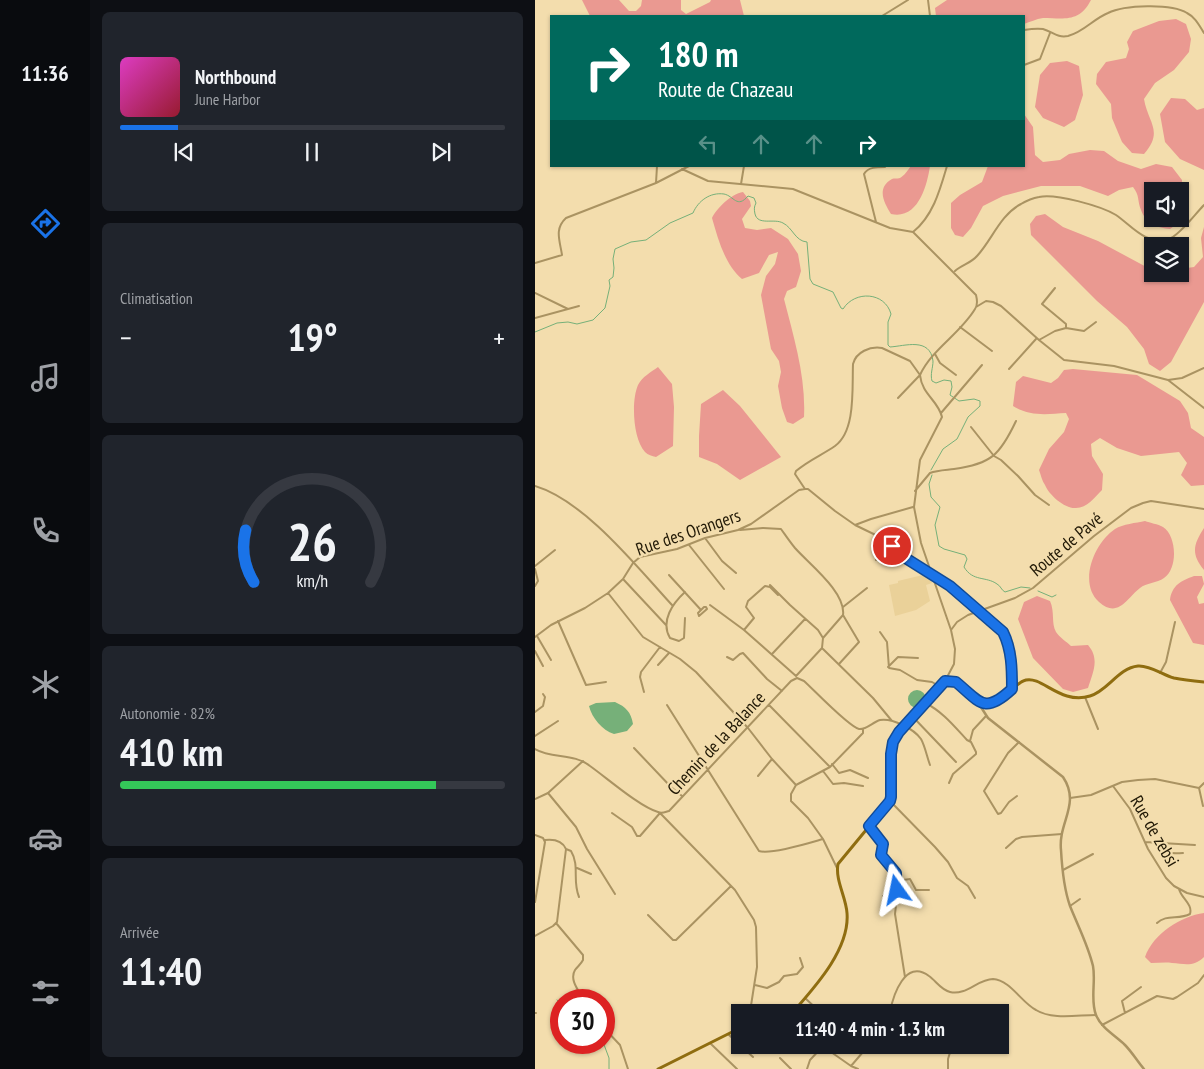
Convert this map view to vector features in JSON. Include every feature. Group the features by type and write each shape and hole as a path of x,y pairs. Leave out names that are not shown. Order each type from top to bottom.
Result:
{"main road":[{"path":"800,1004 826,973 844,937 847,914 837,868 842,857 890,801 892,745 896,736 945,681 956,682 976,700 985,704 993,703 1021,682 1032,680 1064,696 1085,697 1096,694 1133,667 1142,666 1174,678 1204,682"},
{"path":"658,1069 664,1068 731,1032"}],"street":[{"path":"884,15 908,0"},
{"path":"928,0 930,15"},
{"path":"1025,30 1039,29 1062,37 1087,27 1109,12 1160,6 1175,7 1186,12 1195,19 1204,33"},
{"path":"1025,65 1040,59 1050,33"},
{"path":"656,183 657,167"},
{"path":"535,264 562,255 558,234 561,222 566,218 656,183 687,167"},
{"path":"741,184 744,167"},
{"path":"876,222 864,174 865,171 874,167 885,167"},
{"path":"913,232 925,221 931,211 947,167"},
{"path":"682,169 708,181 798,190 892,229 913,232 976,294 976,307"},
{"path":"955,272 977,256 999,225 1015,208 1040,196 1074,200 1093,205 1116,215 1144,237"},
{"path":"1171,237 1204,205"},
{"path":"1055,288 1043,304 1066,324 1066,328"},
{"path":"535,293 568,309"},
{"path":"898,398 920,375 934,355 976,307 986,301 1001,306 1037,339 1064,360 1114,366 1168,380 1182,378 1204,368"},
{"path":"535,318 579,306"},
{"path":"1009,369 1037,339 1066,328 1082,332 1096,322"},
{"path":"960,327 992,351"},
{"path":"945,681 954,664 955,649 951,630 930,574 914,507 920,460 941,420 941,412 924,390 920,375 910,361 903,356 878,347 858,354 855,357 847,431 843,439 836,446 811,459 796,471 795,474 805,488 822,502 855,525 886,540 903,557 930,574 950,586 1003,632 1007,640 1011,660 1012,689"},
{"path":"934,355 940,363 956,375"},
{"path":"941,412 982,365"},
{"path":"1168,380 1204,408"},
{"path":"915,491 930,473 974,466 994,456 1010,433 1015,421"},
{"path":"971,427 994,456 1006,464 1035,495 1049,506"},
{"path":"535,486 569,502 625,552 672,604"},
{"name":"Rue des Orangers","path":"536,637 557,621 585,608 608,593 623,580 633,563 643,556 689,545 705,538 738,530 751,524 799,490 805,488"},
{"name":"Route de Pavé","path":"951,630 962,618 1015,598 1033,588 1131,508 1151,501 1204,509"},
{"path":"855,525 914,507"},
{"path":"738,530 781,529 797,550 827,579 843,607 843,615 859,640 839,664"},
{"path":"705,538 722,561 736,573"},
{"path":"876,560 886,540"},
{"path":"689,545 724,589"},
{"path":"535,586 538,581 535,567 555,550"},
{"path":"669,575 701,610"},
{"path":"623,580 667,625"},
{"path":"770,585 818,630 823,638"},
{"path":"744,630 754,618 746,607 748,601 765,586 770,586 778,596"},
{"path":"843,607 867,588"},
{"path":"685,592 672,604 667,625 669,636 681,640 685,635 685,618"},
{"path":"608,593 643,637 680,658 696,672 748,728 772,759 796,785"},
{"path":"710,605 744,630 853,726 863,729 881,720 892,721 905,727 920,738 929,765"},
{"path":"843,615 823,638 822,648 873,698 892,721"},
{"path":"772,654 805,618"},
{"path":"557,621 586,684 606,682"},
{"path":"1160,673 1166,662 1175,622"},
{"path":"879,632 887,642 888,667"},
{"path":"536,637 551,660"},
{"path":"644,692 640,677 641,672 660,647"},
{"name":"Chemin de la Balance","path":"535,749 544,753 583,761 640,802 660,813 669,810 822,648"},
{"path":"535,650 543,666"},
{"path":"658,665 669,653"},
{"path":"727,657 733,660 743,653 767,679 782,691"},
{"path":"888,667 898,657 918,658"},
{"path":"888,667 900,670 917,680 932,682 939,686"},
{"path":"535,712 543,706 545,697 543,694"},
{"path":"1085,697 1098,729"},
{"path":"976,700 986,716 1063,777 1070,792 1070,806 1060,848 1070,906 1087,944 1093,968 1095,981 1093,999 1096,1016 1126,1046 1143,1069"},
{"path":"925,703 936,709 970,741 976,753 952,776 949,783"},
{"path":"667,704 707,771 720,788 760,852 773,851 823,839"},
{"path":"769,705 829,767"},
{"path":"970,741 972,731 986,716"},
{"path":"913,717 956,762"},
{"path":"535,736 558,721"},
{"path":"837,868 823,839 808,818 791,801 791,794 796,785 829,767 863,733 863,729"},
{"path":"1017,796 998,814 984,791 1008,753 1019,742"},
{"path":"635,748 671,787 682,796"},
{"path":"758,776 772,759"},
{"path":"535,799 548,793 583,761"},
{"path":"832,764 839,773 850,770 867,778"},
{"path":"823,771 833,784 844,783 863,786"},
{"path":"1070,798 1091,795 1122,782 1155,779 1199,788"},
{"path":"1199,788 1204,783"},
{"name":"Rue de zebsi","path":"1113,786 1130,809 1145,842 1166,878 1179,889 1204,897"},
{"path":"1199,788 1203,806"},
{"path":"548,793 575,827 615,894"},
{"path":"890,801 935,847 948,862 957,878 969,886 975,898"},
{"path":"612,813 632,827 637,836 660,813 741,897 755,927 757,967 751,1004"},
{"path":"869,826 882,842 881,855 894,868 897,881 895,914 905,977"},
{"path":"1006,848 1021,837 1063,834"},
{"path":"535,835 545,840 559,841 565,846 556,923 583,954 583,960 575,971 573,979 578,989"},
{"path":"535,902 545,840"},
{"path":"1145,842 1195,845"},
{"path":"1158,843 1162,850 1170,854 1183,853"},
{"path":"566,850 572,853 577,867 575,881 579,897"},
{"path":"1063,870 1093,854"},
{"path":"577,867 591,874"},
{"path":"897,881 911,879 915,890 929,890"},
{"path":"648,915 673,940 676,940 731,886"},
{"path":"1157,923 1163,918 1181,917 1190,914 1190,907 1179,889"},
{"path":"883,896 897,890"},
{"path":"1070,906 1080,899"},
{"path":"535,936 556,923"},
{"path":"755,985 767,988 779,982 785,976 797,974 803,967 800,958"},
{"path":"892,1004 895,993 905,977 915,972 928,975 944,990 951,993 968,990 988,980 995,979 1013,990 1035,1010 1047,1015 1096,1016"},
{"path":"1102,1024 1157,996 1177,997 1199,983 1204,975"},
{"path":"1125,1013 1122,1000 1141,987"},
{"path":"805,998 812,1004"},
{"path":"728,1034 753,1057"},
{"path":"615,1040 620,1045 628,1069"},
{"path":"711,1044 737,1069"},
{"path":"807,1069 815,1054"},
{"path":"834,1054 858,1069"},
{"path":"851,1066 861,1054"},
{"path":"948,1069 950,1054"},
{"path":"780,1058 791,1069"}],"shaded area":[{"path":"582,0 619,0 629,11 636,11 641,6 642,0 681,0 681,10 686,14 711,0 740,0 744,15 590,15"},
{"path":"947,0 1091,0 1081,13 1076,16 1070,18 1043,18 1025,24 1025,15 936,15 935,8"},
{"path":"1176,19 1186,24 1191,39 1189,52 1174,70 1155,83 1144,99 1153,127 1153,139 1144,154 1132,153 1122,142 1112,118 1111,104 1096,84 1097,74 1106,62 1126,58 1129,49 1127,42 1133,31 1159,21"},
{"path":"1067,61 1079,66 1083,95 1075,120 1064,127 1043,118 1035,107 1040,75 1050,63"},
{"path":"1171,98 1185,99 1197,110 1204,108 1204,170 1180,159 1165,142 1160,114"},
{"path":"1025,115 1033,127 1035,155 1043,162 1060,160 1069,154 1090,150 1104,151 1118,161 1141,169 1156,164 1172,167 1182,180 1182,182 1144,182 1144,216 1137,193 1133,187 1119,190 1108,196 1080,186 1041,186 1003,196 983,206 971,228 963,237 955,235 951,228 951,203 960,195 982,182 988,167 1025,167"},
{"path":"910,167 930,167 923,192 914,207 908,212 891,214 884,200 884,187 892,179 899,178"},
{"path":"743,192 750,201 751,206 742,219 745,228 757,230 771,228 788,239 798,254 801,271 796,287 787,291 784,299 799,358 803,387 804,417 793,424 787,422 782,408 778,386 781,372 779,361 771,349 761,295 766,276 775,264 778,252 769,255 759,273 742,279 731,267 727,259 712,218 725,202 734,195"},
{"path":"1045,214 1063,227 1098,241 1144,266 1144,282 1189,282 1189,268 1194,267 1203,257 1201,238 1204,227 1204,302 1171,362 1160,371 1149,364 1144,349 1127,327 1097,301 1031,235 1030,224 1036,216"},
{"path":"1159,227 1173,227 1170,229"},
{"path":"658,367 672,384 674,407 673,446 656,457 646,453 641,446 634,420 634,400 640,382"},
{"path":"1073,369 1137,375 1180,401 1188,413 1191,428 1204,437 1204,485 1191,486 1181,475 1187,463 1179,452 1141,456 1117,448 1100,438 1091,444 1092,456 1103,474 1102,490 1091,502 1080,508 1072,508 1062,504 1054,497 1047,489 1039,470 1049,449 1064,432 1069,419 1066,413 1032,413 1019,410 1013,406 1016,382 1023,376 1051,383 1064,370"},
{"path":"723,390 740,406 781,457 740,480 717,464 699,457 701,404"},
{"path":"1145,521 1161,526 1168,531 1174,552 1172,568 1164,578 1142,586 1117,608 1106,607 1093,594 1090,585 1089,574 1095,553 1107,535 1118,527"},
{"path":"1204,528 1204,570 1197,559 1195,549"},
{"path":"927,574 932,583 926,585 930,601 916,610 895,616 889,585"},
{"path":"1194,576 1202,576 1204,584 1197,597 1199,604 1204,603 1204,645 1193,643 1170,600 1178,584"},
{"path":"1037,596 1050,601 1055,629 1059,636 1071,646 1088,645 1092,650 1095,661 1088,688 1073,692 1063,689 1033,658 1018,619 1024,602"},
{"path":"917,690 923,693 926,699 923,705 917,708 911,705 908,699 911,693"},
{"path":"615,702 627,710 633,724 627,731 614,734 605,730 598,723 592,715 589,706 596,703"},
{"path":"1204,913 1204,957 1200,960 1189,964 1151,963 1145,957 1154,941 1177,922"}],"waterway":[{"path":"535,332 557,323 568,322 577,324 593,320 605,308 610,286 609,280 613,277 615,249 631,242 646,240 670,223 693,213 701,201 714,194 724,194 738,202 748,196 754,198 756,203 755,214 759,220 783,223 797,237 807,242 810,279 813,284 833,292 843,309 848,303 862,296 869,296 883,301 891,314 888,322 888,345 890,347 916,345 927,349 931,353 933,361 932,381 936,383 944,380 951,381 950,395 959,401 974,399 980,401 980,406 968,417 957,439 943,449 931,470"},
{"path":"932,475 929,484 931,497 940,507 935,525 939,546 965,555 967,559 964,567 971,575 993,582 1005,592 1021,587 1030,588"},
{"path":"1038,591 1052,597 1056,595"},
{"path":"608,1054 609,1069"}],"route":[{"path":"892,546 903,557 950,586 1003,632 1007,640 1011,660 1012,689 991,704 985,704 976,700 956,682 945,681 894,740 891,754 890,801 869,826 883,844 882,857 894,868 897,890"}]}
